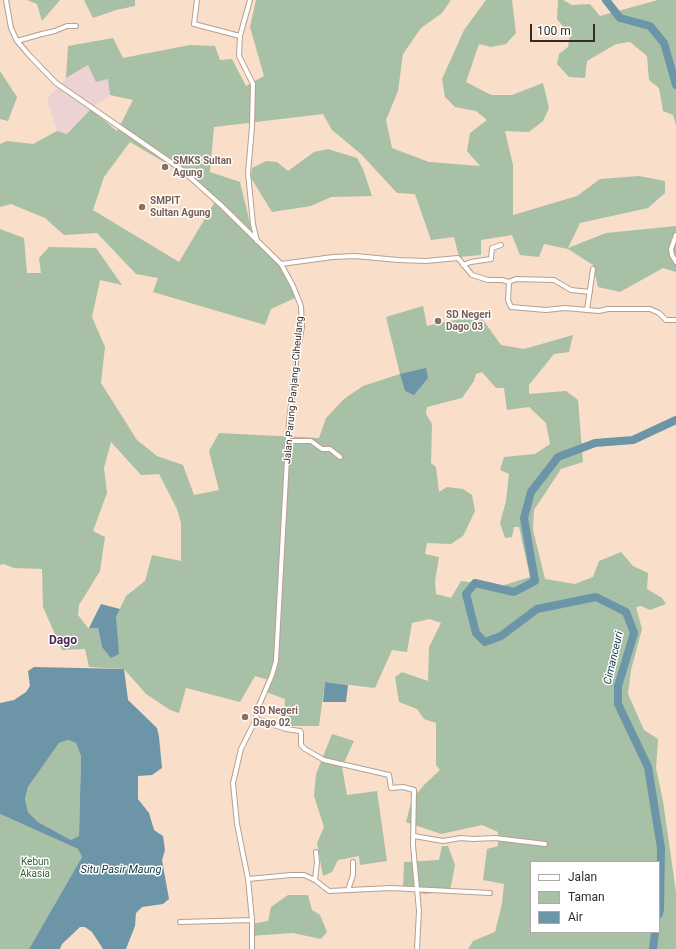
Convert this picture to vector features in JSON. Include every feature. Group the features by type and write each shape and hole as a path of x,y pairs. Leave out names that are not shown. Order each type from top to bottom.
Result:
{"street":[{"name":"Jalan Parung Panjang–Ciheulang","path":"6,0 11,28 17,41 56,83 182,170 222,206 281,264 293,286 301,306 302,317 289,422 276,661 272,675 257,710 256,719 241,749 233,783 237,824 248,879 252,920 252,949"},
{"path":"197,0 194,24 240,36"},
{"path":"250,0 240,36 239,56 253,84 252,127 248,173 249,190 257,241"},
{"path":"17,41 55,31 67,26 76,26"},
{"path":"676,235 671,249 672,255 676,262"},
{"path":"463,265 471,262 491,259 492,248 501,245"},
{"path":"281,264 333,257 355,256 426,261 458,258 472,275 488,280 502,280 509,282 516,279 554,280 571,290 590,292"},
{"path":"587,310 593,269"},
{"path":"509,282 508,300 511,307 546,310 564,308 587,310 650,309 659,313 666,320 676,320"},
{"path":"289,441 311,441 322,449 330,449 340,457"},
{"path":"256,719 286,729 300,731 301,745 324,760 390,775 392,788 403,787 414,790 413,845 419,911 417,949"},
{"path":"414,836 444,841 461,838 495,838 545,844"},
{"path":"315,880 317,862 316,852"},
{"path":"348,890 353,875 353,862"},
{"path":"248,879 304,875 315,880 329,891 391,888 490,894"},
{"path":"180,922 252,920"}],"shaded area":[{"path":"88,65 108,79 110,95 91,109 67,134 57,131 47,99 66,78"}],"green space":[{"path":"27,0 60,0 42,21 37,4"},
{"path":"84,0 135,0 135,6 116,10 93,18"},
{"path":"256,0 451,0 442,13 421,28 403,54 398,91 386,120 392,148 429,162 480,166 467,151 470,133 487,120 476,111 455,107 445,97 442,79 464,30 486,0 512,0 516,33 506,44 491,47 479,44 466,82 491,95 512,95 543,83 549,108 543,121 529,132 505,131 513,165 513,215 577,196 600,179 639,176 665,181 665,193 648,208 580,223 568,248 606,233 676,226 676,272 663,268 620,292 598,287 593,265 568,249 544,244 539,257 520,255 512,235 481,240 481,255 459,257 454,237 431,240 415,194 397,193 361,154 332,130 323,114 214,127 210,172 240,182 253,236 280,262 297,297 271,309 265,325 153,292 158,278 136,274 97,233 64,235 45,218 11,204 0,207 0,144 7,141 33,144 57,131 67,134 91,109 117,131 133,100 110,95 108,79 96,82 88,65 66,78 68,46 113,38 123,58 190,45 215,46 220,60 232,59 246,86 264,76 250,27","holes":["130,142 171,166 216,200 179,262 93,210 104,177"]},
{"path":"558,0 563,0 572,5 590,4 600,16 658,0 676,0 676,125 673,115 663,111 659,88 649,80 647,56 630,42 616,44 587,61 585,78 569,77 557,64 559,54 568,47 570,35 557,19"},
{"path":"0,71 17,97 8,121 0,119"},
{"path":"328,149 357,158 363,169 372,196 331,197 311,206 272,212 251,178 252,168 266,161 277,162 288,171 314,152"},
{"path":"0,229 24,238 27,273 41,273 39,258 49,247 96,248 122,285 100,280 92,317 105,347 101,383 137,440 157,456 183,465 194,495 219,490 209,451 219,433 319,438 326,418 344,399 363,386 400,374 386,317 423,306 427,326 448,321 481,317 501,345 524,349 573,335 569,352 554,354 529,385 529,394 566,391 578,400 583,462 561,469 534,510 533,530 545,579 575,584 593,577 599,561 621,552 633,566 648,573 647,589 662,598 666,604 650,610 641,606 636,607 642,629 631,670 628,694 644,730 658,739 656,768 663,801 676,892 676,949 468,949 473,941 495,932 502,904 504,884 483,880 487,849 498,846 498,832 482,825 441,834 406,822 412,799 440,770 436,765 436,723 424,719 417,709 399,702 395,677 402,672 428,681 429,647 441,623 430,619 412,623 407,652 392,650 375,688 325,682 319,726 283,726 285,699 266,692 269,680 255,676 240,702 186,688 179,713 170,710 146,694 124,669 89,667 85,649 62,650 43,607 42,569 14,568 4,564 0,565","holes":["482,372 496,388 504,388 507,410 529,407 546,423 550,444 535,454 504,457 500,470 509,474 506,501 500,523 505,538 512,537 514,527 519,527 530,577 501,586 461,581 451,598 436,594 435,581 439,557 425,554 427,543 451,544 463,536 475,511 472,495 463,489 447,487 439,492 436,467 431,463 432,424 426,414 427,407 462,398 474,381 476,374","111,442 141,475 159,474 177,509 181,523 181,561 152,555 145,581 126,596 116,617 116,634 102,647 98,628 88,628 78,615 79,605 100,571 105,537 93,531 107,493 104,468"]},
{"path":"332,734 354,741 342,767 347,795 377,791 387,861 360,865 359,856 338,860 332,872 323,876 317,843 324,827 314,796 316,774"},
{"path":"68,740 76,743 81,756 79,837 71,840 38,822 28,812 25,799 28,787 59,743"},
{"name":"Kebun Akasia","path":"0,814 78,849 82,857 29,949 0,949"},
{"path":"442,846 448,846 455,865 450,891 425,894 403,889 404,862 439,860"},
{"path":"288,895 308,895 312,910 320,915 327,932 321,939 293,933 250,936 250,924 268,921 271,907"}],"water":[{"path":"426,368 428,378 414,395 405,391 400,374"},
{"path":"101,604 120,609 116,617 119,654 111,658 102,647 98,628 89,628"},
{"name":"Situ Pasir Maung","path":"34,667 124,669 128,700 157,728 162,768 152,775 138,776 138,799 149,813 154,830 163,836 165,850 162,860 169,899 163,904 142,907 136,913 135,926 126,949 103,949 92,932 85,927 80,927 62,944 60,949 29,949 82,857 78,849 0,814 0,703 14,700 26,692 30,686 28,671","holes":["68,740 76,743 81,756 79,836 71,840 38,822 28,812 25,799 28,787 59,743"]},
{"path":"325,682 348,685 346,702 323,702"}],"waterway":[{"name":"Cimanceuri","path":"606,0 620,18 650,26 664,43 676,85"},
{"name":"Cimanceuri","path":"660,909 661,848 648,767 618,704 618,686 634,633 626,612 596,597 537,609 501,636 485,642 476,633 466,594 475,583 514,592 535,581 524,518 531,492 558,457 595,443 633,440 676,420"},
{"name":"Cimanceuri","path":"653,949 655,933"}],"place":[{"name":"SMKS Sultan Agung","path":"165,167"},
{"name":"SMPIT Sultan Agung","path":"142,207"},
{"name":"SD Negeri Dago 03","path":"438,321"},
{"name":"SD Negeri Dago 02","path":"245,717"}],"district":[{"name":"Dago","path":"63,641"}]}
